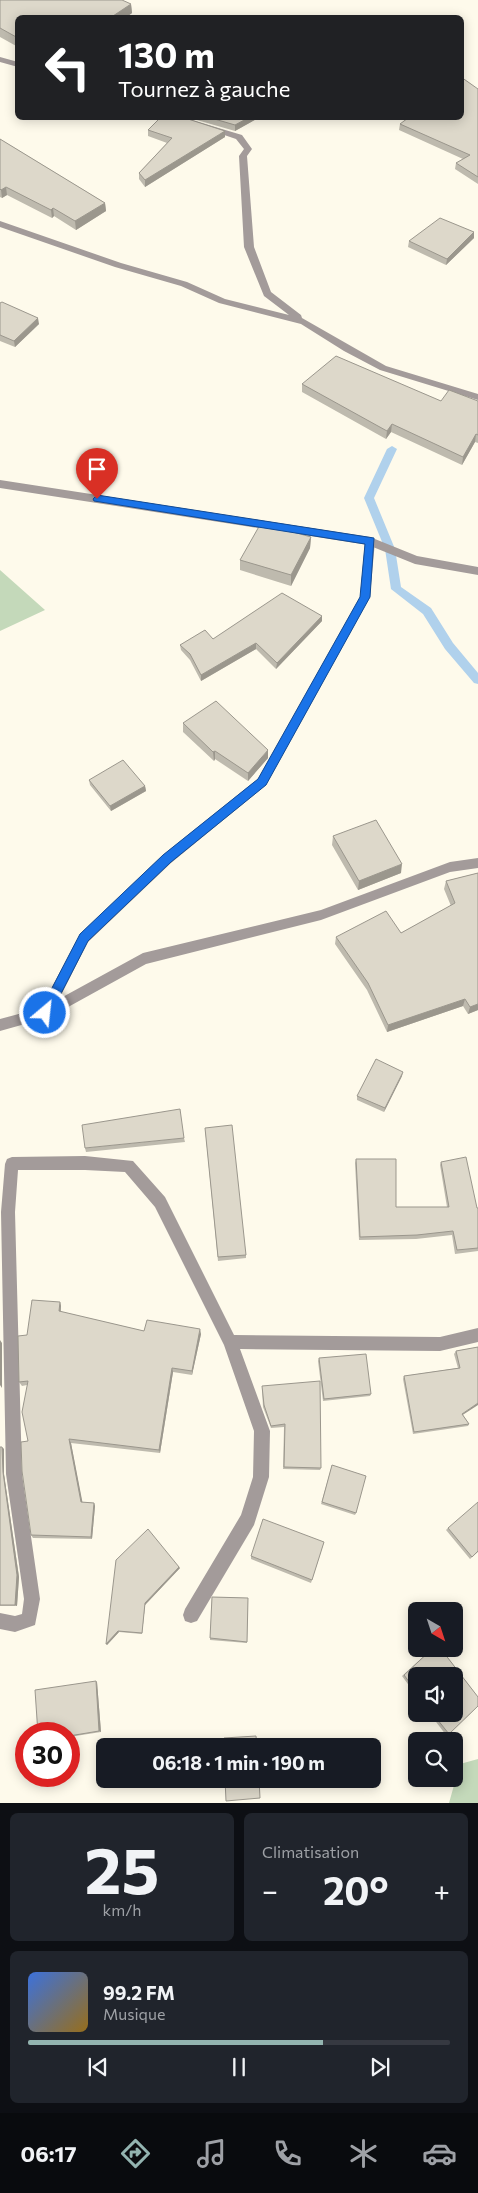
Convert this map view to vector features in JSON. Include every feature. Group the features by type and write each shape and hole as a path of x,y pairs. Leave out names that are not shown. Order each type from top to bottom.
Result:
{"street":[{"path":"0,59 15,64"},
{"path":"184,120 239,138 248,149 243,156 249,247 266,294 304,322 347,349 383,368 478,397"},
{"path":"0,224 118,265 184,284 222,301 304,322"},
{"path":"0,484 370,541 415,560 478,570"},
{"path":"45,1013 84,938 167,859 262,782 365,597 370,541"},
{"path":"0,1025 45,1013 143,959 321,915 450,867 478,863"},
{"path":"0,1621 15,1624 29,1619 32,1599 14,1474 8,1212 12,1164 84,1162 128,1166 160,1202 230,1342 262,1431 261,1477 248,1519 192,1615"},
{"path":"230,1342 440,1344 478,1335"}],"green space":[{"path":"0,570 45,610 0,631"},
{"path":"478,1759 478,1803 449,1803 454,1787 463,1787 463,1763"}],"building":[{"path":"0,0 122,0 131,4 114,15 15,15 15,36 0,28"},
{"path":"464,79 478,89 478,177 456,163 470,155 400,124 405,120 464,120"},
{"path":"158,120 191,120 225,131 145,180 139,173 172,138 148,130"},
{"path":"218,120 244,120 235,125"},
{"path":"0,139 105,203 75,221 53,208 51,210 6,187 1,190"},
{"path":"440,218 474,232 447,259 409,241"},
{"path":"2,302 38,318 14,341 0,335 0,303"},
{"path":"336,356 441,401 449,390 478,401 478,435 476,434 463,457 392,424 387,431 302,384"},
{"path":"261,523 311,537 291,575 240,560"},
{"path":"282,593 322,616 277,663 256,643 201,675 190,654 180,645 205,630 213,639"},
{"path":"216,701 268,750 248,773 215,751 213,752 183,723"},
{"path":"123,760 145,786 110,806 89,780"},
{"path":"376,820 402,864 359,881 333,836"},
{"path":"478,873 478,1004 470,1007 465,999 388,1025 368,983 336,937 386,911 401,933 455,903 446,881"},
{"path":"376,1059 403,1072 385,1108 357,1096"},
{"path":"180,1109 184,1138 85,1148 82,1125"},
{"path":"232,1125 246,1255 218,1257 205,1128"},
{"path":"466,1157 478,1208 478,1248 457,1250 453,1231 417,1235 360,1237 356,1159 396,1159 396,1207 449,1207 441,1162"},
{"path":"32,1300 60,1302 59,1311 144,1331 147,1320 200,1329 192,1371 172,1368 159,1450 69,1439 81,1502 94,1503 91,1537 31,1535 22,1471 21,1442 28,1441 22,1412 28,1381 19,1382 18,1336 27,1335"},
{"path":"478,1347 478,1403 462,1414 469,1424 414,1432 404,1376 460,1368 456,1351"},
{"path":"366,1354 371,1394 324,1399 319,1358"},
{"path":"320,1381 321,1468 284,1467 285,1424 271,1426 264,1405 262,1386"},
{"path":"0,1447 2,1447 3,1472 17,1575 15,1605 0,1605"},
{"path":"332,1465 366,1476 356,1513 322,1502"},
{"path":"478,1502 478,1551 472,1557 448,1528"},
{"path":"263,1519 324,1542 312,1580 251,1556"},
{"path":"148,1529 179,1567 145,1603 142,1633 118,1631 106,1644 116,1560"},
{"path":"212,1597 248,1598 247,1642 210,1638"},
{"path":"422,1658 448,1658 455,1667 413,1667"},
{"path":"408,1671 408,1680 404,1675"},
{"path":"463,1678 478,1697 478,1706 463,1720"},
{"path":"96,1681 99,1731 80,1734 80,1722 37,1722 35,1690"},
{"path":"439,1722 461,1722 451,1732 447,1732"},
{"path":"256,1736 256,1738 224,1738"},
{"path":"225,1788 259,1788 260,1798 226,1801"}],"waterway":[{"path":"392,449 369,498 390,549 396,589 427,611 449,646 478,680"}],"route":[{"path":"45,1013 84,938 167,859 262,782 365,597 370,541 97,499"}]}
